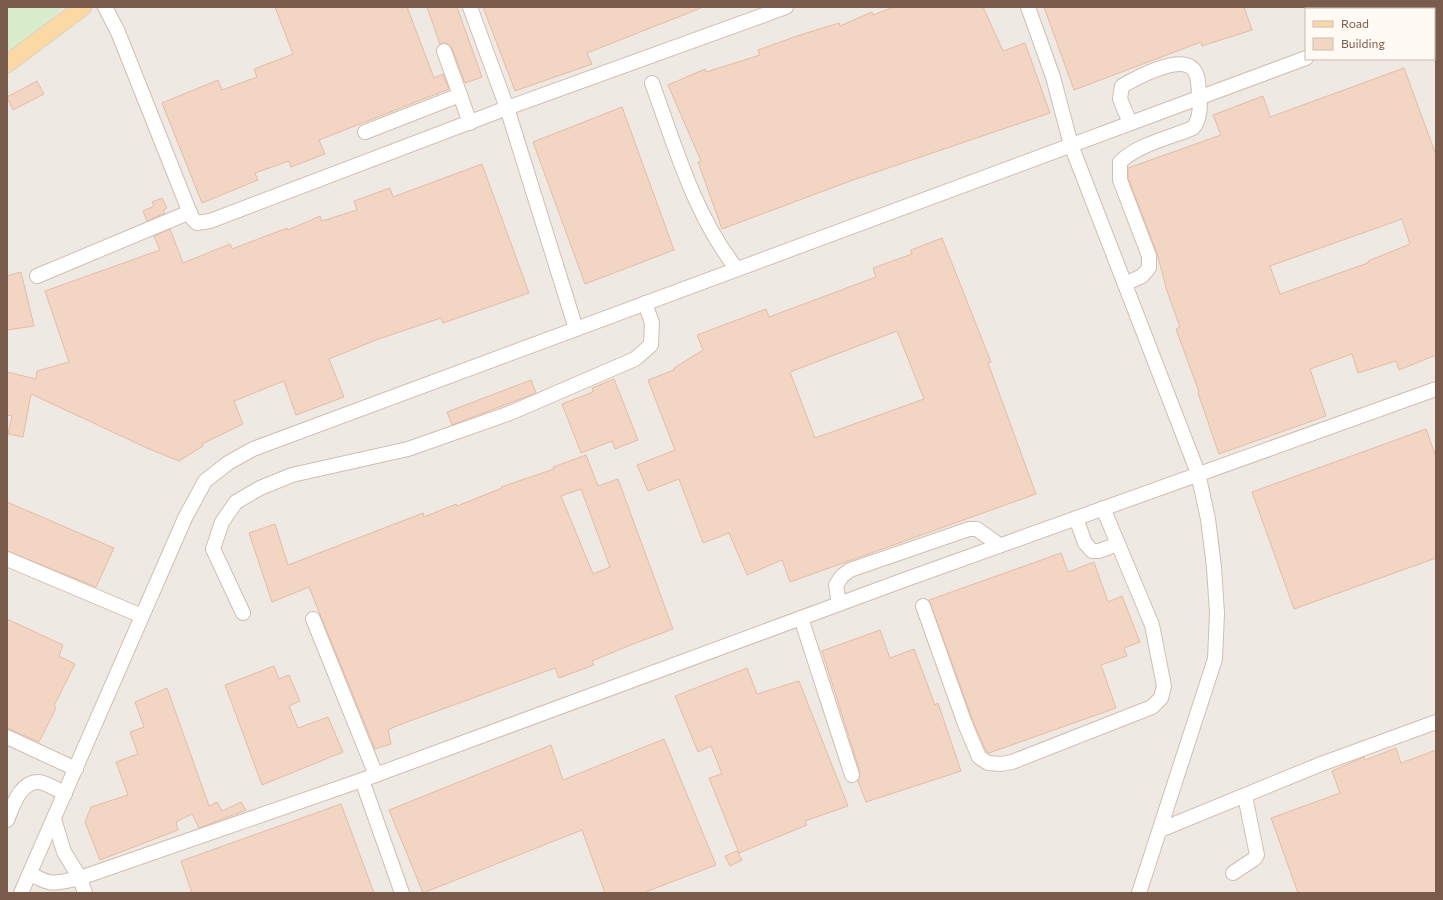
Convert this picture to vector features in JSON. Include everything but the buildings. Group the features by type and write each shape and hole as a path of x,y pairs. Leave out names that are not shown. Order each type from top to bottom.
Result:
{"main road":[{"path":"7,64 83,7"}],"lane":[{"path":"105,7 118,32 192,218 197,223 210,221 507,108 786,7"},
{"path":"470,7 507,108 576,329"},
{"path":"1028,7 1052,77 1072,144 1198,473 1208,519 1214,567 1217,613 1215,659 1139,893"},
{"path":"444,51 470,123"},
{"path":"21,893 185,518 205,481 228,463 253,449 736,268 1305,58"},
{"path":"1125,284 1142,276 1149,268 1149,256 1120,180 1120,162 1127,156 1140,149 1193,128 1198,122 1200,98 1198,78 1193,69 1185,64 1175,63 1134,78 1122,86 1120,99 1130,123"},
{"path":"652,83 693,194 720,248 736,268"},
{"path":"365,132 460,95"},
{"path":"37,276 190,212"},
{"path":"243,613 213,549 222,522 236,502 260,488 292,475 408,449 510,413 635,359 651,345 652,323 645,303"},
{"path":"30,873 45,888 51,884 80,878 376,775 1198,473 1436,389"},
{"path":"923,606 965,724 979,757 988,763 1001,764 1012,762 1136,715 1152,707 1161,698 1164,686 1152,625 1103,508"},
{"path":"1076,518 1085,543 1092,551 1099,551 1118,544"},
{"path":"839,604 836,585 842,576 850,570 969,529 977,529 998,546"},
{"path":"7,559 142,616"},
{"path":"801,618 852,775"},
{"path":"313,619 376,775"},
{"path":"1160,830 1321,764 1436,722"},
{"path":"7,737 76,769"},
{"path":"362,780 402,893"},
{"path":"7,820 21,790 31,783 40,782 65,794"},
{"path":"1233,873 1254,859 1257,855 1245,796"},
{"path":"54,819 64,852 80,878 85,893"}],"shaded area":[{"path":"49,7 1436,7 1436,893 7,893 7,41"}],"green space":[{"path":"7,7 63,7 31,38 7,54"}]}
